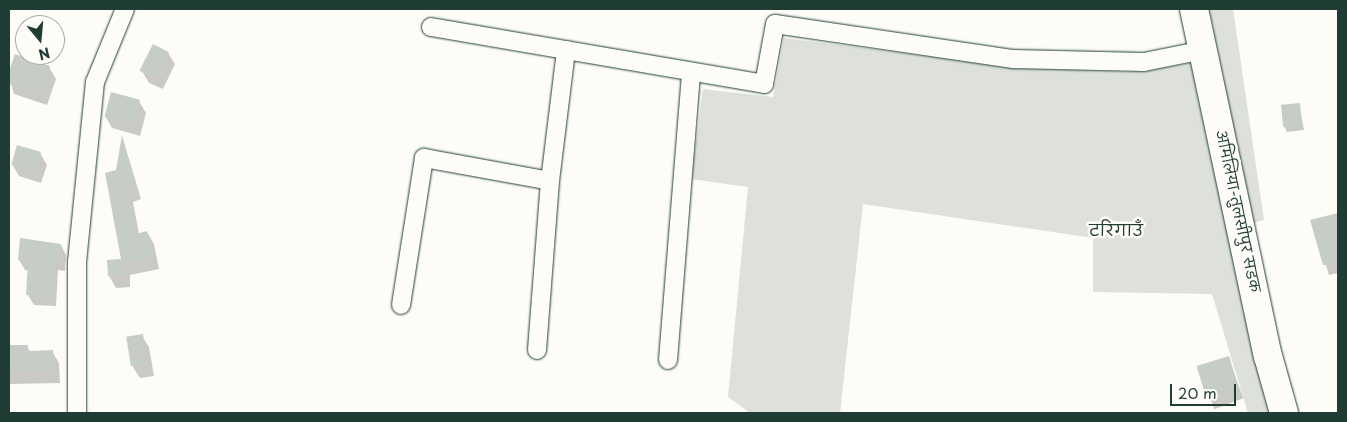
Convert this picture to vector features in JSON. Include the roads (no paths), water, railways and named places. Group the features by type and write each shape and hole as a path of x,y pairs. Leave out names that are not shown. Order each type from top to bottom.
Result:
{"main road":[{"name":"अमिलिया-तुलसीपुर सडक","path":"1194,9 1268,356 1284,413"}],"street":[{"path":"77,413 77,262 95,82 125,9"},
{"path":"430,27 692,74 764,84 775,24 1013,59 1144,62 1204,50"},
{"path":"537,350 550,181 566,50"},
{"path":"668,360 692,74"},
{"path":"401,305 424,158 550,181"}],"district":[{"name":"टरिगाउँ","path":"1116,229"}]}
